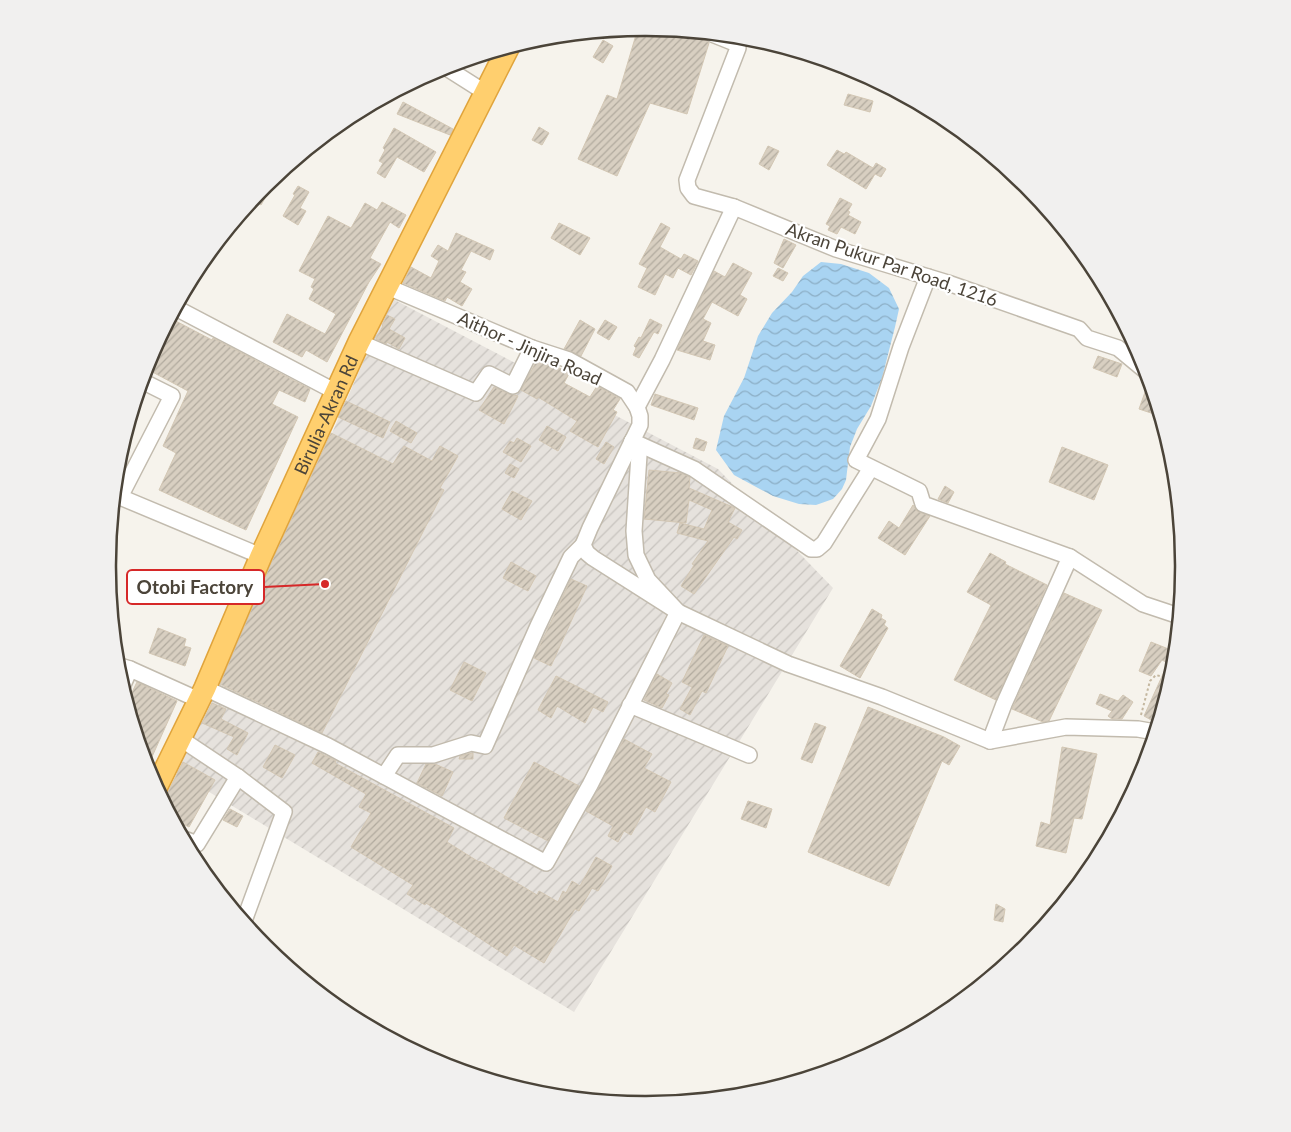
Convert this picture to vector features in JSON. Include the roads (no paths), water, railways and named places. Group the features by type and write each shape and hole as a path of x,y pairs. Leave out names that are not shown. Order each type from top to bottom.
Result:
{"highway":[{"name":"Birulia-Akran Rd","path":"161,779 202,694 261,556 359,342 505,55"}],"street":[{"name":"Akran Pukur Par Road, 1216","path":"737,44 738,48 688,180 688,188 694,196 734,207 836,249 928,277 1079,329 1087,338 1118,348 1134,362"},
{"path":"454,73 486,93"},
{"path":"384,776 398,754 433,755 471,743 485,746 571,557 584,544 640,425 637,407 662,360 734,207"},
{"path":"928,277 901,347 878,419 856,460 918,491 923,504 1070,557 1143,604 1173,614"},
{"name":"Aithor - Jinjira Road","path":"388,287 532,348 569,360 627,392 637,407"},
{"path":"182,311 336,392"},
{"path":"359,342 476,393 489,374 513,386 532,348"},
{"path":"148,384 172,396 120,497 261,556"},
{"path":"632,441 694,469 811,548 817,549 824,543 871,468"},
{"path":"632,441 639,455 634,531 636,556 648,580 678,612"},
{"path":"584,544 587,553 593,558 678,612 788,664 882,697 990,741 1066,727 1149,731"},
{"path":"990,741 1004,704 1070,557"},
{"path":"126,668 202,694 328,746 546,863 590,785 678,612"},
{"path":"630,706 749,755"},
{"path":"181,739 284,812 247,915"},
{"path":"194,843 197,844 238,778"}],"water":[{"path":"821,262 841,264 869,273 889,288 899,309 882,378 871,406 857,429 850,447 846,480 842,489 833,499 816,505 799,504 773,496 734,475 716,450 724,416 744,378 758,336 772,313 792,292 803,276"}],"place":[{"name":"Otobi Factory","path":"325,584"}]}
